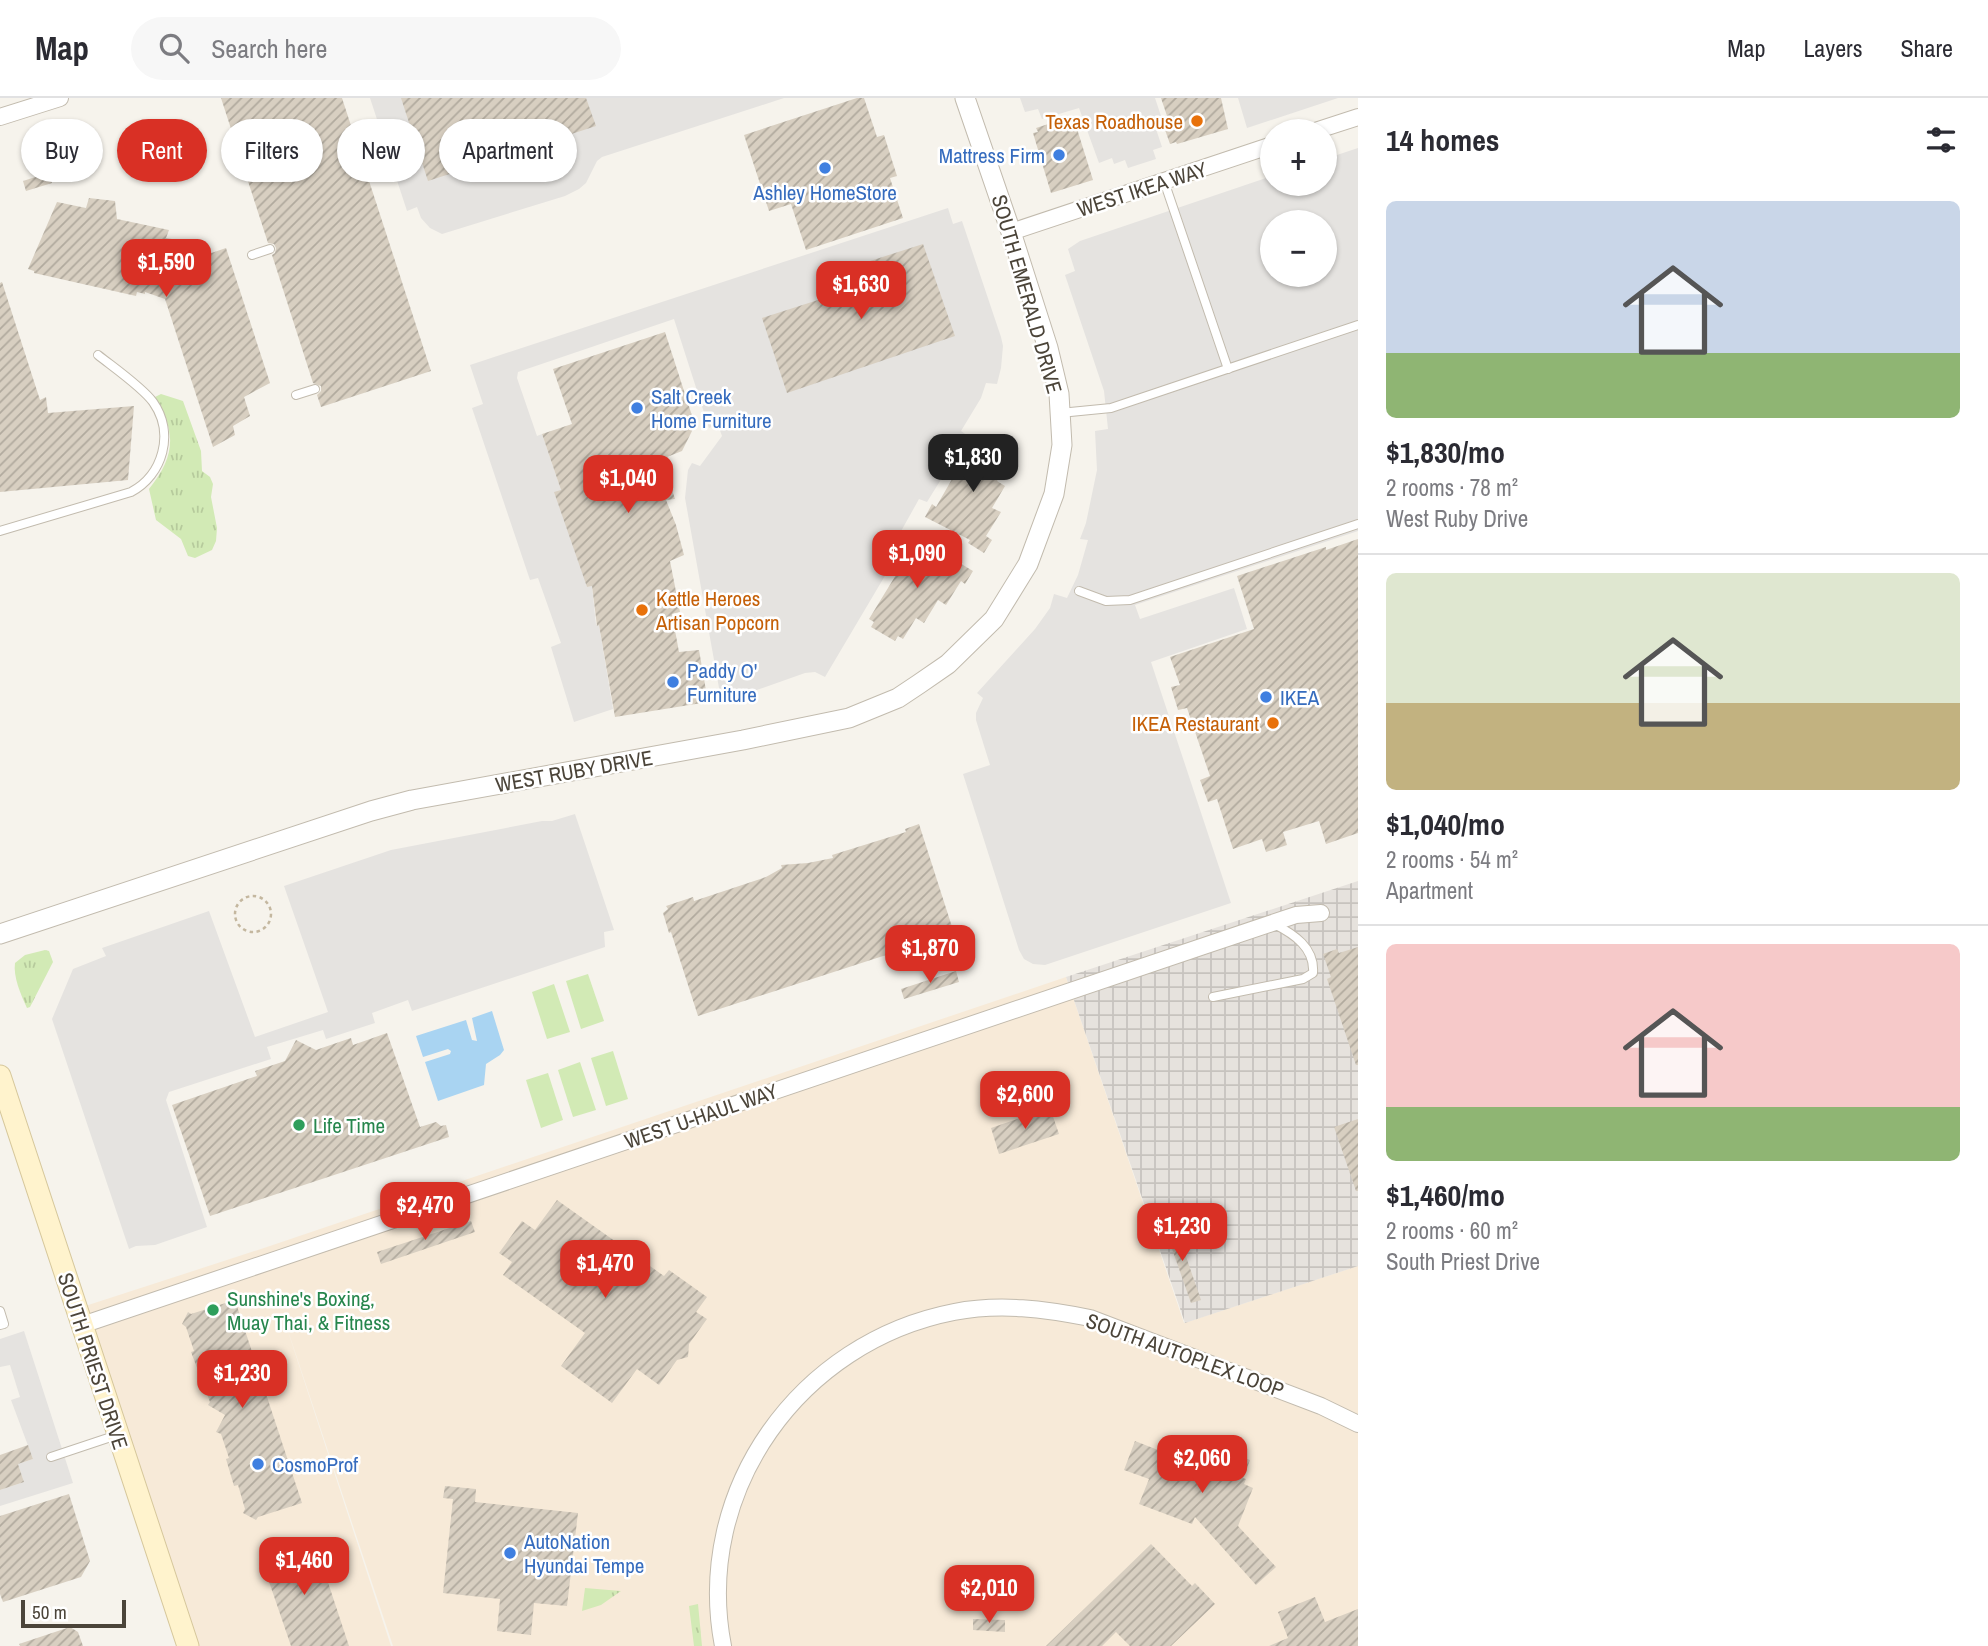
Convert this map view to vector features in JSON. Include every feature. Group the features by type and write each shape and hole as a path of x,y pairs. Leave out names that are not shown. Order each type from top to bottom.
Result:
{"main road":[{"name":"SOUTH PRIEST DRIVE","path":"0,1076 188,1646"}],"street":[{"path":"0,117 60,98"},
{"name":"SOUTH EMERALD DRIVE","path":"965,98 1012,232 1048,348 1059,394 1062,445 1054,494"},
{"path":"1337,124 1358,117"},
{"name":"WEST IKEA WAY","path":"1012,232 1260,149"},
{"name":"WEST RUBY DRIVE","path":"0,934 371,811 412,800 819,726 874,709 898,698 948,664 994,619 1028,564 1054,494"},
{"name":"WEST U-HAUL WAY","path":"82,1325 1272,923 1303,913 1321,913"},
{"name":"SOUTH AUTOPLEX LOOP","path":"723,1646 718,1610 718,1576 722,1549 739,1490 755,1454 792,1401 830,1367 867,1343 923,1320 953,1312 1006,1307 1090,1318 1321,1406 1358,1424"}],"lane":[{"path":"1164,181 1228,369"},
{"path":"252,255 270,249"},
{"path":"1060,412 1111,408 1358,325"},
{"path":"0,531 131,492 153,475 162,455 165,432 153,402 98,355"},
{"path":"296,395 315,389"},
{"path":"1079,591 1106,601 1130,600 1358,524"},
{"path":"1213,997 1303,979 1313,973 1311,956 1303,943 1292,933 1272,923"},
{"path":"0,1311 4,1324 0,1325"},
{"path":"51,1457 117,1435"}],"path":[{"path":"249,897 264,900 270,909 267,924 256,931 246,930 236,920 237,905 249,897"}],"shaded area":[{"path":"370,98 784,98 602,157 597,161 586,183 565,196 442,234 430,228 421,218 417,207 407,211 398,182 425,182 425,119 377,119"},
{"path":"1020,98 1155,98 1162,119 1154,123 1162,147 1153,150 1156,159 1128,168 1125,160 1114,164 1112,158 1099,163 1079,108 1042,119 1038,109 1025,112"},
{"path":"1238,98 1338,98 1274,119 1260,119 1260,124 1247,128"},
{"path":"1358,148 1358,531 1135,605 1140,619 1234,588 1247,629 1151,662 1231,903 1045,965 1033,964 1024,959 1019,950 963,774 990,765 976,720 976,713 983,698 977,693 1035,629 1050,608 1054,594 1067,598 1078,575 1088,540 1080,539 1097,470 1095,431 1108,429 1104,391 1065,275 1075,271 1068,249 1080,241 1260,180 1260,196 1337,196 1337,155"},
{"path":"948,208 953,224 962,221 1001,337 1003,346 997,384 986,383 981,398 961,431 968,436 927,502 919,499 895,542 902,547 825,677 815,672 805,673 751,692 721,699 685,498 688,470 692,463 700,466 722,436 718,425 709,428 674,319 518,372 517,378 537,436 542,434 561,490 587,587 592,586 596,625 599,625 613,709 574,722 551,647 561,643 538,578 530,580 472,408 483,404 470,365"},
{"path":"575,814 614,930 604,932 605,947 412,1011 408,1000 372,1013 375,1023 326,1039 323,1030 267,1047 271,1059 169,1092 166,1100 207,1227 155,1245 129,1249 52,1019 73,969 106,956 102,948 209,911 255,1037 328,1012 284,886 391,850 552,821"},
{"path":"1358,881 1358,1266 1185,1323 1066,977"},
{"path":"1066,977 1184,1323 1358,1266 1358,1646 393,1646 278,1301 391,1646 188,1646 76,1309"},
{"path":"24,1331 73,1483 0,1506 0,1490 24,1482 18,1464 33,1459 11,1400 20,1397 10,1365 0,1367 0,1339"}],"green space":[{"path":"161,394 183,401 201,451 202,471 210,477 213,484 211,497 217,528 216,541 212,550 195,558 188,556 181,539 156,520 149,489 164,466 170,444 167,422 155,397"},
{"path":"49,951 53,962 30,1007 27,1008 16,980 15,963 25,955"},
{"path":"588,974 604,1021 581,1029 566,981"},
{"path":"554,984 570,1032 547,1039 532,992"},
{"path":"613,1051 628,1099 606,1106 591,1058"},
{"path":"580,1062 596,1110 573,1117 558,1070"},
{"path":"548,1073 563,1120 541,1128 526,1080"},
{"path":"585,1588 621,1591 601,1605 582,1611"},
{"path":"698,1604 702,1646 694,1646 689,1606"}],"water":[{"path":"492,1011 504,1050 486,1064 484,1085 438,1101 425,1062 450,1054 451,1051 448,1049 423,1057 416,1036 466,1020 472,1040 477,1041 472,1018"}],"building":[{"path":"221,98 342,98 349,119 337,119 337,182 369,182 431,371 321,407 317,395 321,386 313,383 272,255 276,248 274,244 268,243 248,182 323,182 323,119 228,119"},
{"path":"401,98 586,98 596,126 577,132 577,119 439,119 439,177 428,181 425,172 425,119 408,119"},
{"path":"864,98 877,137 884,135 897,176 890,178 903,218 806,250 791,204 769,211 744,135"},
{"name":"Texas Roadhouse","path":"1161,98 1221,98 1228,129 1170,144 1164,127 1170,125"},
{"path":"1073,116 1093,180 1051,193 1033,133 1038,132 1036,128"},
{"path":"23,182 52,183 26,191"},
{"path":"89,198 115,201 117,219 169,230 166,238 202,244 188,261 226,248 270,383 244,397 250,416 233,426 235,435 213,447 165,299 145,292 137,292 136,296 34,273 28,269 57,202 86,208"},
{"path":"923,244 955,336 787,393 762,318 846,291 839,271"},
{"path":"2,282 40,400 46,397 48,413 134,406 128,480 0,492"},
{"path":"665,332 695,425 682,451 662,459 675,499 666,500 684,555 670,561 680,612 672,614 679,652 699,650 708,702 615,717 592,586 587,587 554,492 561,490 542,434 572,424 553,369"},
{"path":"985,437 1009,451 1005,457 1010,459 997,481 1005,486 992,508 1001,512 986,536 992,540 984,553 968,543 970,540 925,517 932,504 936,507 975,439 981,443"},
{"path":"913,535 930,545 927,551 955,567 958,562 973,571 965,584 961,581 946,605 938,600 924,623 916,618 903,639 898,636 895,641 871,627 874,622 869,619 910,552 905,549"},
{"name":"IKEA","path":"1358,539 1358,833 1326,844 1319,821 1283,832 1287,845 1266,852 1262,839 1233,849 1217,799 1208,802 1200,780 1210,776 1187,708 1178,710 1171,687 1180,685 1170,657 1254,629 1237,576"},
{"path":"919,824 954,933 698,1016 663,913 668,909 666,906 693,897 694,901 766,877 782,868 781,865 833,858 832,855 906,832 905,829"},
{"path":"1358,947 1356,1065 1327,979 1331,977 1323,954 1337,949 1339,953"},
{"path":"956,971 959,982 904,999 901,989"},
{"name":"Life Time","path":"387,1033 420,1127 436,1122 441,1126 446,1125 449,1137 210,1216 172,1105 257,1076 255,1071 285,1061 296,1040 316,1050 351,1038 353,1045"},
{"path":"1050,1108 1059,1134 999,1154 991,1128"},
{"path":"1358,1119 1358,1191 1356,1191 1334,1127"},
{"path":"557,1200 664,1276 669,1270 707,1297 696,1312 707,1319 689,1344 688,1357 677,1360 659,1385 637,1369 612,1403 561,1366 585,1333 503,1275 512,1262 499,1253 522,1221 535,1230"},
{"path":"471,1221 475,1232 381,1264 377,1252"},
{"path":"1174,1222 1201,1300 1191,1303 1164,1226"},
{"path":"235,1300 302,1503 258,1517 256,1520 243,1513 245,1509 238,1485 234,1486 221,1434 216,1432 225,1415 208,1405 210,1402 191,1352 194,1351 186,1327 182,1324 188,1312 191,1314"},
{"path":"1189,1436 1250,1460 1243,1478 1246,1479 1244,1484 1253,1488 1238,1526 1276,1567 1256,1585 1195,1517 1192,1524 1139,1504 1149,1479 1124,1470 1135,1441 1158,1450 1161,1444 1183,1452"},
{"path":"28,1445 33,1459 18,1464 24,1482 0,1490 0,1455"},
{"name":"AutoNation Hyundai Tempe","path":"445,1486 476,1489 475,1502 578,1513 567,1606 534,1603 531,1635 497,1631 500,1599 443,1593 453,1499 443,1498"},
{"path":"69,1494 90,1561 81,1577 3,1602 0,1594 0,1516"},
{"path":"314,1540 349,1646 291,1646 264,1567 259,1564 266,1552 271,1555"},
{"path":"1151,1544 1192,1586 1195,1583 1215,1604 1171,1646 1130,1646 1116,1632 1102,1646 1046,1646"},
{"path":"1315,1597 1325,1622 1358,1609 1358,1646 1269,1646 1288,1638 1278,1612"},
{"path":"973,1619 1005,1620 1005,1632 973,1630"},
{"path":"70,1627 78,1632 83,1646 19,1644"}],"place":[{"name":"Texas Roadhouse","path":"1197,121"},
{"name":"Mattress Firm","path":"1059,155"},
{"name":"Ashley HomeStore","path":"825,168"},
{"name":"Salt Creek Home Furniture","path":"637,408"},
{"name":"Kettle Heroes Artisan Popcorn","path":"642,610"},
{"name":"Paddy O' Furniture","path":"673,682"},
{"name":"IKEA","path":"1266,697"},
{"name":"IKEA Restaurant","path":"1273,723"},
{"name":"Life Time","path":"299,1125"},
{"name":"Sunshine's Boxing, Muay Thai, & Fitness","path":"213,1310"},
{"name":"CosmoProf","path":"258,1464"},
{"name":"AutoNation Hyundai Tempe","path":"510,1553"}]}
